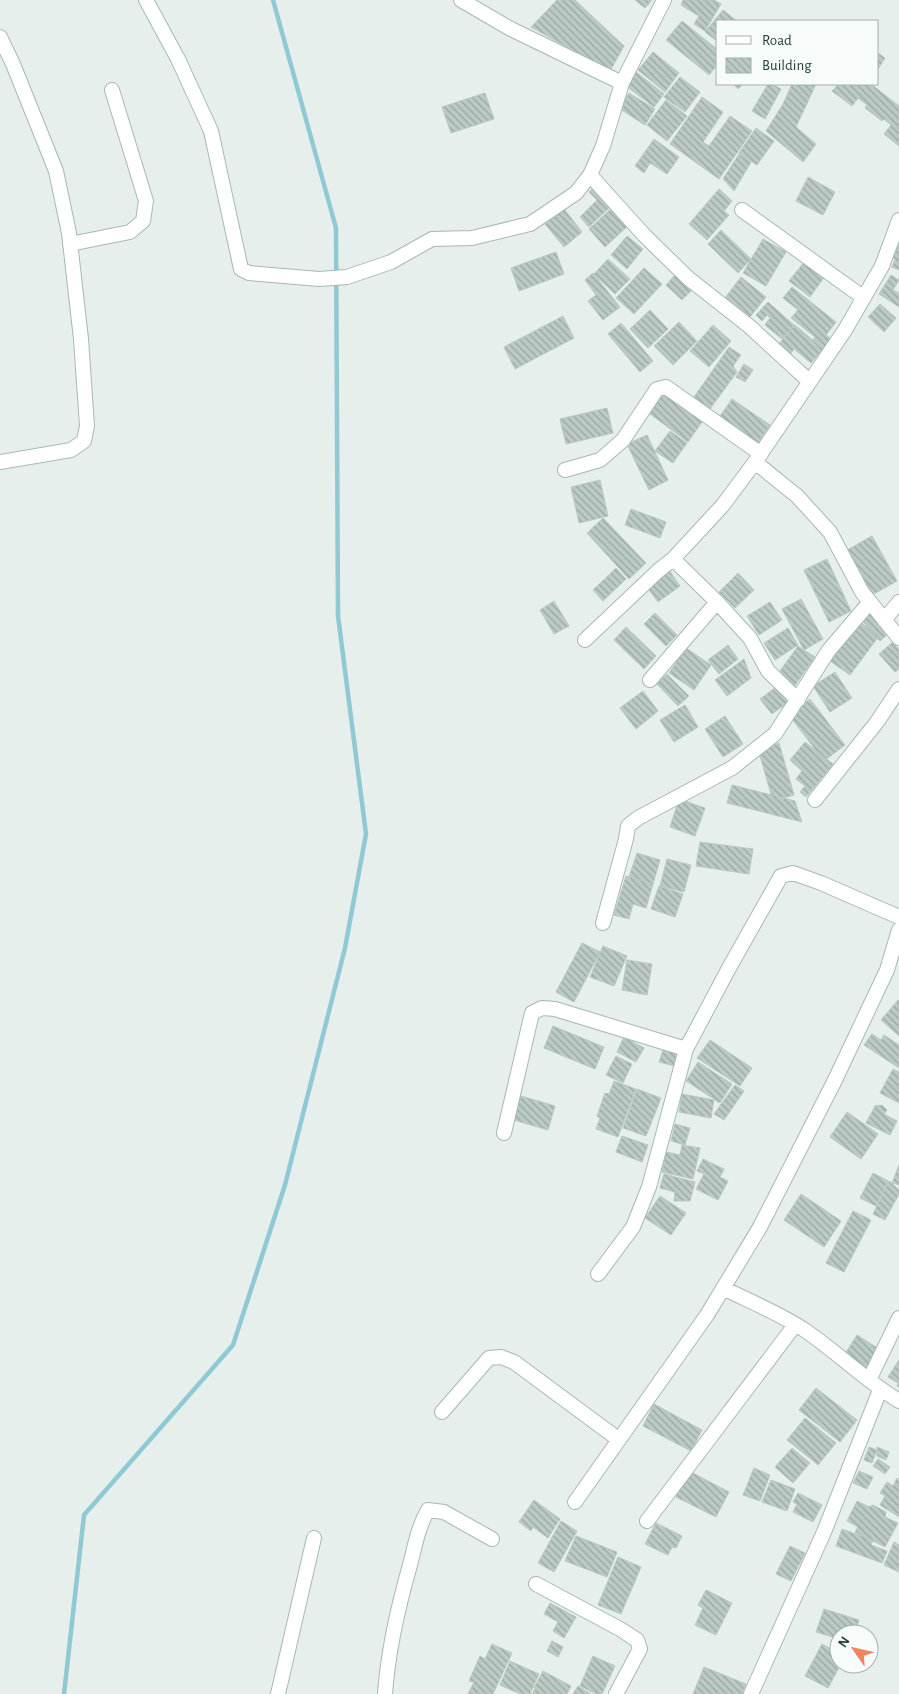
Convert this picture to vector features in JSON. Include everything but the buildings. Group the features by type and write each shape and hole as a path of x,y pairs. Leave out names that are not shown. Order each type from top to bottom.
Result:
{"street":[{"path":"146,0 178,59 212,131 241,269 249,273 319,279 347,278 391,262 432,239 472,238 530,224 576,193 590,175 603,146 622,83 664,0"},
{"path":"461,0 509,28 622,83"},
{"path":"0,37 13,64 56,171 70,244 81,339 87,426 84,441 71,450 0,462"},
{"path":"70,244 130,232 143,221 146,201 112,90"},
{"path":"590,175 644,235 688,278 749,326 809,381"},
{"path":"742,210 864,298"},
{"path":"585,640 673,559 723,505 758,458 845,330 882,266 899,220"},
{"path":"565,470 600,460 623,440 657,389 666,387 758,458 797,496 830,532 862,592 899,638"},
{"path":"673,559 750,638 768,671 798,700"},
{"path":"650,680 717,602"},
{"path":"603,923 628,826 638,818 732,768 775,734 829,650 870,602"},
{"path":"884,620 899,602"},
{"path":"816,800 877,722 899,689"},
{"path":"598,1274 633,1227 649,1187 686,1049 781,876 793,873 899,917"},
{"path":"575,1502 707,1315 760,1227 835,1080 887,970 899,930"},
{"path":"504,1133 532,1013 542,1008 555,1009 686,1049"},
{"path":"723,1288 795,1325 834,1352 880,1390 899,1401"},
{"path":"869,1380 899,1318"},
{"path":"647,1521 795,1325"},
{"path":"442,1412 489,1358 501,1357 514,1362 618,1439"},
{"path":"751,1694 824,1532 880,1390"},
{"path":"385,1694 387,1670 400,1599 421,1522 428,1510 444,1512 492,1539"},
{"path":"278,1694 314,1538"},
{"path":"536,1584 637,1640 640,1649 616,1694"}],"waterway":[{"path":"64,1694 84,1515 233,1345 285,1185 345,948 366,834 338,616 336,228 273,0"}]}
